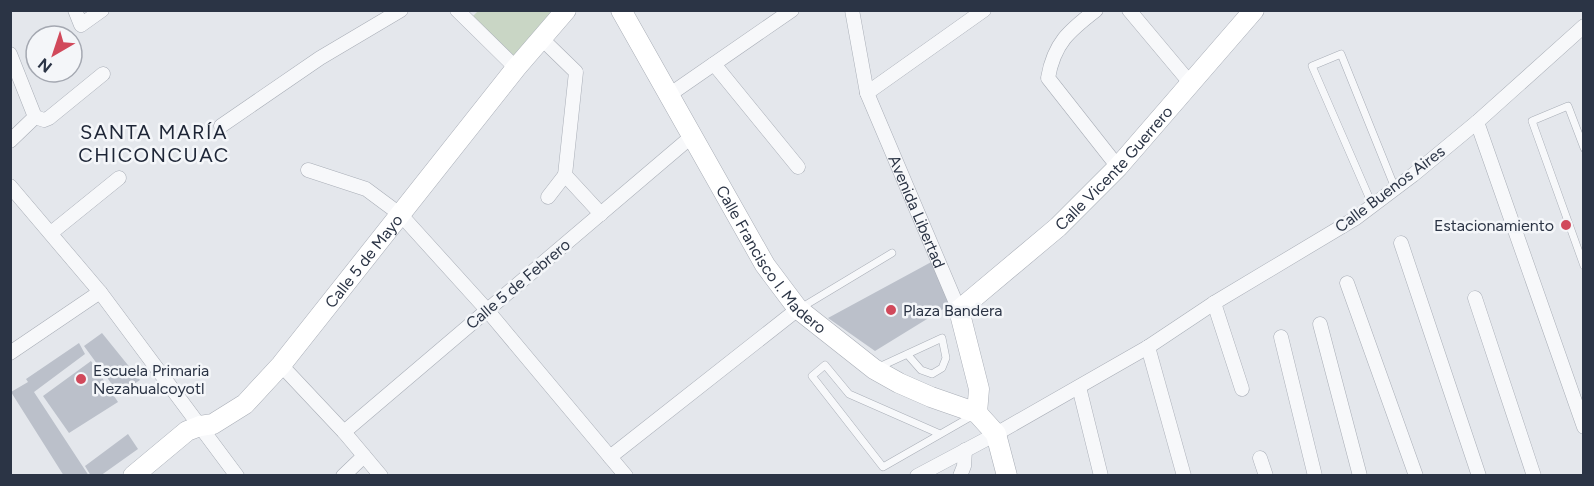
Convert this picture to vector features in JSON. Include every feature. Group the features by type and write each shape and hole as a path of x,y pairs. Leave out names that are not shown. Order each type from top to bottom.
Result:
{"main road":[{"name":"Calle 5 de Mayo","path":"133,476 187,431 213,424 244,404 281,365 516,68 566,10"},
{"name":"Calle Francisco I. Madero","path":"621,10 765,265 798,309 874,369 931,397 977,413 996,434"},
{"name":"Calle Vicente Guerrero","path":"959,310 1058,227 1118,167 1254,10"},
{"name":"Avenida Libertad","path":"959,310 979,389 977,413"},
{"path":"996,434 1007,476"}],"street":[{"path":"75,10 81,25 102,10"},
{"path":"221,126 320,58 401,10"},
{"path":"457,10 516,68"},
{"path":"669,95 792,10"},
{"name":"Avenida Libertad","path":"852,10 867,93 959,310"},
{"path":"867,93 984,10"},
{"path":"1096,10 1067,32 1054,54 1048,78 1118,167"},
{"path":"1129,10 1191,84"},
{"name":"Calle Buenos Aires","path":"996,434 1148,347 1214,303 1356,218 1477,122 1584,26"},
{"path":"542,39 576,72 565,175 549,198"},
{"path":"10,54 35,117 44,120 103,74"},
{"path":"714,64 798,167"},
{"path":"10,141 35,117"},
{"path":"1477,122 1584,427"},
{"name":"Calle 5 de Febrero","path":"344,432 692,137"},
{"path":"308,170 366,189 401,215 487,310 626,476"},
{"path":"565,175 601,214"},
{"path":"51,233 119,178"},
{"path":"10,186 100,292 237,476"},
{"path":"1401,243 1479,476"},
{"path":"1347,283 1416,476"},
{"path":"10,353 100,292"},
{"path":"1475,298 1534,476"},
{"path":"1214,303 1242,389"},
{"path":"610,457 798,309"},
{"path":"1320,324 1360,476"},
{"path":"1281,337 1315,476"},
{"path":"1148,347 1184,476"},
{"path":"281,365 344,432 381,476"},
{"path":"1079,387 1101,476"},
{"path":"917,476 996,434"},
{"path":"960,476 964,466 965,450"},
{"path":"343,476 364,456"},
{"path":"1260,458 1266,476"}],"lane":[{"path":"1372,204 1312,66 1341,54 1395,189"},
{"path":"1584,148 1568,106 1532,121 1584,266"},
{"path":"798,309 892,253"},
{"path":"874,369 942,338 946,358 942,368 933,374 921,370 907,354"},
{"path":"940,434 849,394 825,364 812,376 883,467 977,413"}],"green space":[{"path":"478,11 553,11 513,60 470,19"}],"building":[{"name":"Plaza Bandera","path":"935,260 953,303 875,351 828,318"},
{"path":"102,333 140,380 119,394 84,346"},
{"path":"79,343 85,354 34,392 89,476 64,476 11,392 28,382 26,379"},
{"path":"91,361 118,402 69,433 43,396"},
{"path":"128,434 138,449 100,476 91,476 85,466"}],"place":[{"name":"Estacionamiento","path":"1566,225"},
{"name":"Plaza Bandera","path":"891,310"},
{"name":"Escuela Primaria Nezahualcoyotl","path":"81,379"}],"district":[{"name":"SANTA MARÍA CHICONCUAC","path":"154,144"}]}
